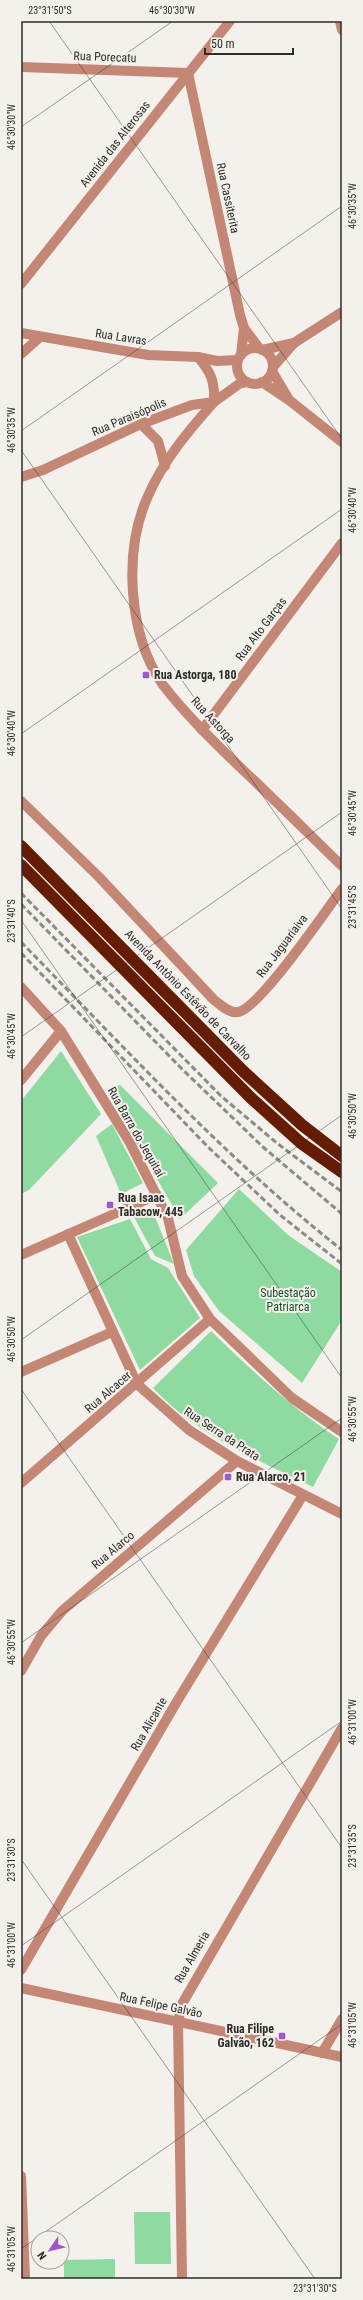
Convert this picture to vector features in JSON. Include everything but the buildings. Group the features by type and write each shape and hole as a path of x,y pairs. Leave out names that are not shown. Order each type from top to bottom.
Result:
{"highway":[{"name":"Avenida Antônio Estêvão de Carvalho","path":"21,846 244,1072 302,1126 342,1156"},
{"path":"21,865 236,1084 301,1143 342,1172"}],"street":[{"name":"Avenida das Alterosas","path":"21,284 230,21"},
{"path":"340,21 342,30"},
{"name":"Rua Porecatu","path":"21,66 188,73"},
{"name":"Rua Cassiterita","path":"188,73 244,328 239,357"},
{"path":"272,369 294,343 342,312"},
{"name":"Rua Cassiterita","path":"244,328 261,349"},
{"name":"Rua Lavras","path":"21,333 148,355 198,357 217,361 239,357"},
{"path":"21,354 40,337"},
{"path":"294,343 246,350 239,357 237,368 240,377 247,382 262,382 289,400 342,442"},
{"path":"261,349 272,360 270,376 262,382"},
{"path":"198,357 210,371 213,379 214,402"},
{"path":"272,369 289,400"},
{"name":"Rua Paraisópolis","path":"21,477 43,470 140,424 192,405 214,402 239,384 247,382"},
{"name":"Rua Astorga","path":"214,402 192,426 165,466 148,496 139,523 132,587 136,617 143,644 156,673 163,684 202,730 342,866"},
{"path":"140,424 158,441 165,466"},
{"name":"Rua Alto Garças","path":"202,730 342,543"},
{"name":"Avenida Antônio Estêvão de Carvalho","path":"21,801 99,877 214,1000 223,1007 237,1013"},
{"name":"Rua Jaguariaiva","path":"237,1013 251,1005 272,982 342,889"},
{"name":"Rua Barra do Jequitaí","path":"21,987 61,1031 129,1141 171,1226 182,1276 210,1319 292,1398 342,1432"},
{"path":"21,1080 61,1031"},
{"path":"21,1255 157,1195"},
{"name":"Rua Serra da Prata","path":"68,1234 137,1384 189,1430 237,1461 342,1514"},
{"name":"Rua Alcacer","path":"21,1483 137,1384 210,1319"},
{"path":"21,1372 112,1332"},
{"name":"Rua Alarco","path":"21,1671 45,1632 62,1611 237,1461"},
{"name":"Rua Alicante","path":"21,1970 176,1703 303,1495"},
{"name":"Rua Almeria","path":"182,2279 178,2022 182,2004 188,1991 342,1728"},
{"name":"Rua Felipe Galvão","path":"21,1988 342,2058"},
{"path":"322,2053 342,2018"},
{"path":"21,2176 25,2279"}],"green space":[{"path":"61,1051 101,1114 29,1190 21,1194 21,1101"},
{"path":"120,1085 218,1183 180,1219 106,1090"},
{"path":"112,1124 143,1183 121,1194 96,1136"},
{"name":"Subestação Patriarca","path":"239,1189 288,1235 342,1272 342,1320 302,1383 219,1311 194,1276 186,1250"},
{"path":"153,1212 174,1264 155,1256 134,1217"},
{"path":"130,1219 151,1259 168,1268 200,1318 140,1370 77,1237"},
{"path":"211,1331 272,1388 305,1415 339,1439 313,1487 249,1456 208,1433 170,1405 153,1388"},
{"path":"134,2212 170,2212 171,2264 135,2264"},
{"path":"115,2259 115,2279 64,2279 64,2270 70,2270 70,2260"}],"railway":[{"path":"21,893 221,1096 278,1144 342,1192"},
{"path":"21,904 182,1069 263,1147 342,1214"},
{"path":"21,942 137,1062 216,1140 299,1215 342,1250"},
{"path":"21,953 209,1148 280,1215 342,1264"}],"place":[{"name":"Rua Astorga, 180","path":"146,675"},
{"name":"Rua Isaac Tabacow, 445","path":"110,1205"},
{"name":"Rua Alarco, 21","path":"228,1477"},
{"name":"Rua Filipe Galvão, 162","path":"282,2036"}]}
